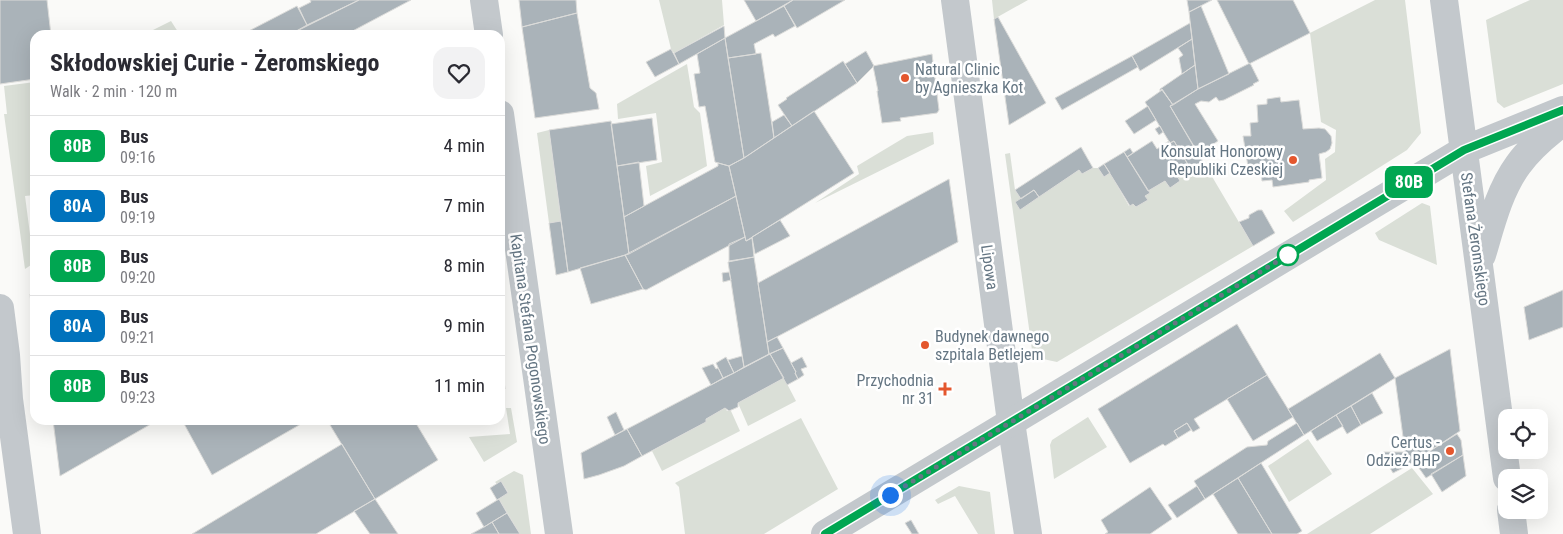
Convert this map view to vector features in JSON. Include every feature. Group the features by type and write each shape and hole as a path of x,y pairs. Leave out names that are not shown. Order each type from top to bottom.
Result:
{"street":[{"path":"484,0 488,30"},
{"name":"Lipowa","path":"955,0 1011,422 1028,534"},
{"name":"Stefana Żeromskiego","path":"1444,0 1480,261 1506,469"},
{"path":"825,534 1464,150 1563,110"},
{"path":"1480,261 1495,213 1517,166 1535,145 1563,122"},
{"name":"Kapitana Stefana Pogonowskiego","path":"505,150 559,534"},
{"path":"0,308 9,399 27,534"},
{"path":"1512,519 1514,534"}],"shaded area":[{"path":"659,0 722,0 724,25 674,53 671,49"},
{"path":"992,0 1028,0 994,19"},
{"path":"1375,0 1405,0 1421,133 1407,150 1293,222 1284,211 1326,180 1325,159 1335,152 1336,130 1321,122 1310,33"},
{"path":"1530,0 1563,0 1563,84 1504,108 1497,102 1486,20"},
{"path":"171,21 177,30 153,30"},
{"path":"687,64 694,107 700,113 707,166 650,196 646,166 662,162 656,113 618,119 617,104"},
{"path":"30,83 30,196 25,196 30,234 30,266 25,269 4,114 7,114 4,86"},
{"path":"549,130 561,221 549,223 537,133"},
{"path":"933,132 934,144 815,203 859,174 857,166 907,136"},
{"path":"1010,153 1015,190 1021,199 1020,209 1079,170 1082,174 1093,168 1098,168 1104,177 1110,173 1129,206 1133,204 1136,207 1147,200 1145,196 1148,191 1165,181 1170,188 1180,181 1176,174 1189,166 1191,170 1204,163 1253,246 1057,362 1043,359 1032,350 1005,154"},
{"path":"1422,203 1430,206 1437,265 1379,240 1375,233"},
{"path":"784,378 796,401 748,426 738,403"},
{"path":"506,408 511,408 517,442 484,462 469,437 510,434"},
{"path":"725,408 727,411 731,411 740,431 662,471 652,451 706,422 706,419"},
{"path":"1088,417 1107,447 1054,479 1050,445 1052,440"},
{"path":"801,418 838,489 764,534 685,534 679,487 675,483"},
{"path":"1308,439 1332,474 1289,502 1268,466"},
{"path":"1412,468 1433,494 1370,534 1307,534"},
{"path":"514,471 523,475 531,534 520,534 499,499 508,492 501,481 497,484 495,482"},
{"path":"959,486 990,492 995,534 978,534 955,496 938,504 935,500"}],"building":[{"path":"0,0 47,0 50,30 30,30 30,80 0,84"},
{"path":"310,0 359,0 307,25 299,8 311,2"},
{"path":"359,0 411,0 354,30 299,30"},
{"path":"519,0 576,0 577,13 522,27"},
{"path":"744,0 793,0 756,21"},
{"path":"793,0 845,0 797,28 784,6"},
{"path":"1187,0 1212,0 1189,12"},
{"path":"1217,0 1293,0 1310,33 1249,64"},
{"path":"297,6 307,25 298,30 251,30"},
{"path":"784,6 795,26 775,37 773,34 754,44 756,54 728,58 725,38"},
{"path":"1201,6 1229,74 1198,89 1189,12"},
{"path":"577,13 590,88 596,93 599,109 535,118 522,27"},
{"path":"998,17 1046,103 1009,125 994,19"},
{"path":"1190,23 1192,39 1140,71 1132,56"},
{"path":"724,26 725,38 679,64 674,53"},
{"path":"725,38 744,158 729,166 715,162 705,106 699,107 694,74 700,73 697,54"},
{"path":"1192,39 1195,65 1182,74 1179,58 1183,55 1178,48"},
{"path":"671,49 679,64 655,77 646,62"},
{"path":"866,51 874,66 857,83 845,64"},
{"path":"761,53 774,138 744,158 728,58"},
{"name":"Natural Clinic by Agnieszka Kot","path":"932,54 939,110 937,113 900,118 901,121 882,123 873,66"},
{"path":"1132,56 1138,67 1062,110 1055,98"},
{"path":"843,61 857,83 792,126 778,105"},
{"path":"1250,63 1259,81 1254,85 1224,100 1219,101 1216,97 1209,102 1201,101 1195,104 1218,141 1198,154 1170,106 1198,89"},
{"path":"1195,65 1198,89 1173,105 1162,89 1160,91 1160,89"},
{"path":"1162,90 1173,105 1170,106 1204,163 1191,170 1174,141 1170,143 1145,102"},
{"path":"1280,97 1281,102 1299,100 1303,129 1325,129 1331,136 1332,143 1330,149 1319,154 1322,178 1309,180 1309,182 1273,187 1272,180 1262,181 1261,172 1249,173 1243,136 1251,136 1250,123 1258,122 1257,105 1267,104 1267,99"},
{"path":"1148,106 1156,120 1134,134 1125,121"},
{"path":"814,111 854,173 746,241 729,166"},
{"path":"784,115 792,126 774,138 772,122"},
{"path":"652,118 657,160 617,166 611,124"},
{"path":"611,121 629,254 568,272 549,130"},
{"path":"1160,126 1163,132 1159,135 1155,129"},
{"path":"1152,141 1157,149 1169,141 1170,143 1174,141 1189,166 1176,174 1180,181 1170,188 1165,181 1148,191 1127,157"},
{"path":"1081,147 1093,168 1082,174 1079,170 1039,197 1034,190 1021,199 1015,190"},
{"path":"1130,148 1133,153 1127,157 1124,152"},
{"path":"1124,152 1150,193 1145,196 1148,200 1136,207 1133,204 1130,206 1104,164"},
{"path":"639,162 644,206 624,217 617,166"},
{"path":"718,163 729,166 736,196 629,254 624,217 718,166"},
{"path":"1104,164 1110,173 1104,177 1098,168"},
{"path":"949,179 958,242 767,342 758,283"},
{"path":"1034,190 1039,197 1020,210 1015,202"},
{"path":"736,196 745,237 646,290 643,289 625,255"},
{"path":"1262,210 1275,233 1253,246 1239,222 1249,218 1249,215"},
{"path":"780,220 790,236 755,254 752,237"},
{"path":"561,221 568,272 556,275 549,223"},
{"path":"745,237 746,241 752,238 754,257 729,261 729,244"},
{"path":"625,255 643,289 591,304 580,268"},
{"path":"754,257 769,354 744,367 728,262"},
{"path":"729,272 731,280 723,282 722,273"},
{"path":"1563,290 1563,327 1529,340 1524,307"},
{"path":"1237,324 1267,375 1194,419 1200,428 1193,432 1187,423 1174,431 1178,438 1165,446 1163,444 1130,463 1098,409"},
{"path":"777,337 783,348 769,354 767,342"},
{"path":"783,348 798,379 787,385 770,354"},
{"path":"1450,349 1460,431 1407,466 1395,378"},
{"path":"1380,353 1395,378 1304,435 1288,409"},
{"path":"770,354 784,378 738,403 738,407 729,411 725,408 706,419 706,422 642,456 627,429"},
{"path":"742,356 744,367 734,373 728,360"},
{"path":"726,357 734,373 723,378 716,363"},
{"path":"802,357 807,367 801,369 804,375 798,379 791,363"},
{"path":"713,364 716,369 718,368 723,378 711,385 702,368"},
{"path":"1267,375 1293,417 1253,441 1227,399"},
{"path":"1372,393 1383,413 1361,425 1351,406"},
{"path":"1351,406 1361,425 1347,434 1336,415"},
{"path":"616,412 624,430 615,435 607,417"},
{"path":"1336,415 1343,426 1317,441 1311,431"},
{"path":"1187,423 1191,430 1178,438 1174,431"},
{"path":"1297,423 1304,435 1205,499 1194,481 1247,447 1267,445 1268,441"},
{"path":"54,425 149,425 60,476"},
{"path":"185,425 299,425 212,475"},
{"path":"330,425 417,425 438,460 375,499"},
{"path":"627,429 642,456 624,466 584,479 581,453"},
{"path":"1457,434 1461,440 1463,455 1426,478 1414,461"},
{"path":"342,444 375,499 316,534 192,534"},
{"path":"1405,452 1407,466 1393,473 1381,453"},
{"path":"1463,455 1466,476 1442,492 1431,474"},
{"path":"1261,463 1302,531 1297,534 1272,534 1238,478"},
{"path":"1238,478 1272,534 1238,534 1213,494"},
{"path":"501,481 508,493 497,500 490,488"},
{"path":"1197,486 1205,499 1177,518 1168,505"},
{"path":"1150,487 1172,519 1150,534 1105,534 1108,532 1101,520"},
{"path":"375,499 398,534 370,534 354,511"},
{"path":"499,499 507,513 484,527 476,513"},
{"path":"507,513 520,534 499,534 492,522"},
{"path":"911,520 919,534 912,534 905,523"},
{"path":"492,522 499,534 471,534 484,527"}],"bus line":[{"name":"80B","path":"825,534 1464,150 1563,110"}],"place":[{"name":"Natural Clinic by Agnieszka Kot","path":"905,78"},
{"name":"Konsulat Honorowy Republiki Czeskiej","path":"1293,160"},
{"name":"Budynek dawnego szpitala Betlejem","path":"925,345"},
{"name":"Przychodnia nr 31","path":"945,389"},
{"name":"Certus - Odzież BHP","path":"1450,451"}],"route":[{"path":"890,495 1288,255"}]}
